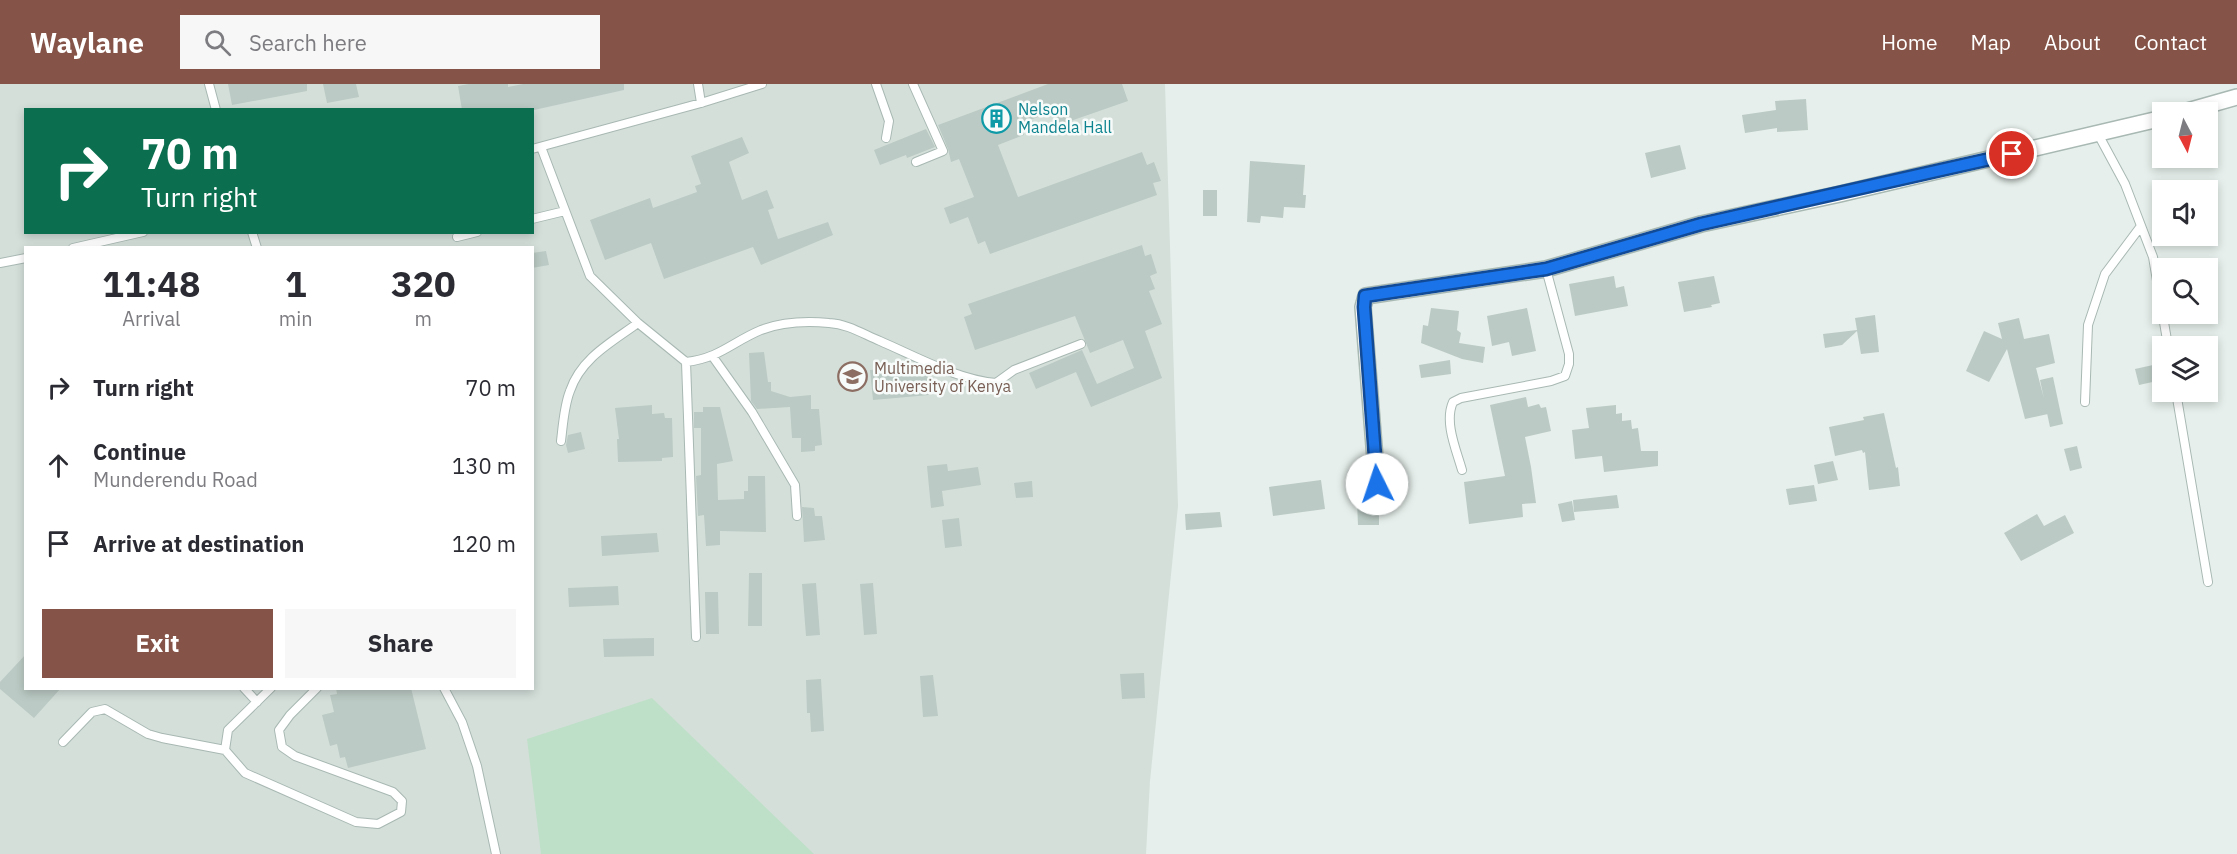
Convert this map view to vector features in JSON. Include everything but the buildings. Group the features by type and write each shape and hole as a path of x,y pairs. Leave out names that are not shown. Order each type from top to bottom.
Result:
{"street":[{"path":"2218,102 2237,97"},
{"path":"1377,484 1365,296 1546,269 1701,224 2152,121"}],"lane":[{"path":"209,84 215,108"},
{"path":"698,84 701,103"},
{"path":"534,149 762,84"},
{"path":"876,84 889,121 886,138"},
{"path":"913,84 943,151 916,162"},
{"path":"2098,134 2125,184 2152,257 2166,336"},
{"path":"541,147 590,276 638,323 686,362 696,637"},
{"path":"534,219 565,211"},
{"path":"2085,402 2088,325 2105,274 2141,226"},
{"path":"83,246 134,234"},
{"path":"457,237 469,234"},
{"path":"0,263 24,258"},
{"path":"1462,470 1449,421 1449,411 1453,402 1461,398 1551,381 1565,376 1569,354 1546,269"},
{"path":"686,362 713,357 763,330 802,322 832,323 855,328 967,378 996,383 1014,370 1080,344"},
{"path":"561,441 569,392 578,373 590,358 638,323"},
{"path":"713,357 752,412 795,485 797,516"},
{"path":"2178,402 2208,582"},
{"path":"246,690 258,702"},
{"path":"225,750 228,730 270,690"},
{"path":"63,742 92,712 105,709 148,734 225,750 245,773 356,822 378,824 401,812 402,801 393,792 296,756 282,747 279,730 290,715 315,690"},
{"path":"445,690 462,722 477,766 496,854"}],"shaded area":[{"name":"Multimedia University of Kenya","path":"0,84 1165,84 1178,506 1150,781 1146,854 0,854"}],"green space":[{"path":"652,698 814,854 541,854 527,739"}],"place":[{"name":"Nelson Mandela Hall","path":"997,118"},
{"name":"Multimedia University of Kenya","path":"853,377"}],"route":[{"path":"1377,484 1365,296 1546,269 1701,224 2012,154"}]}
